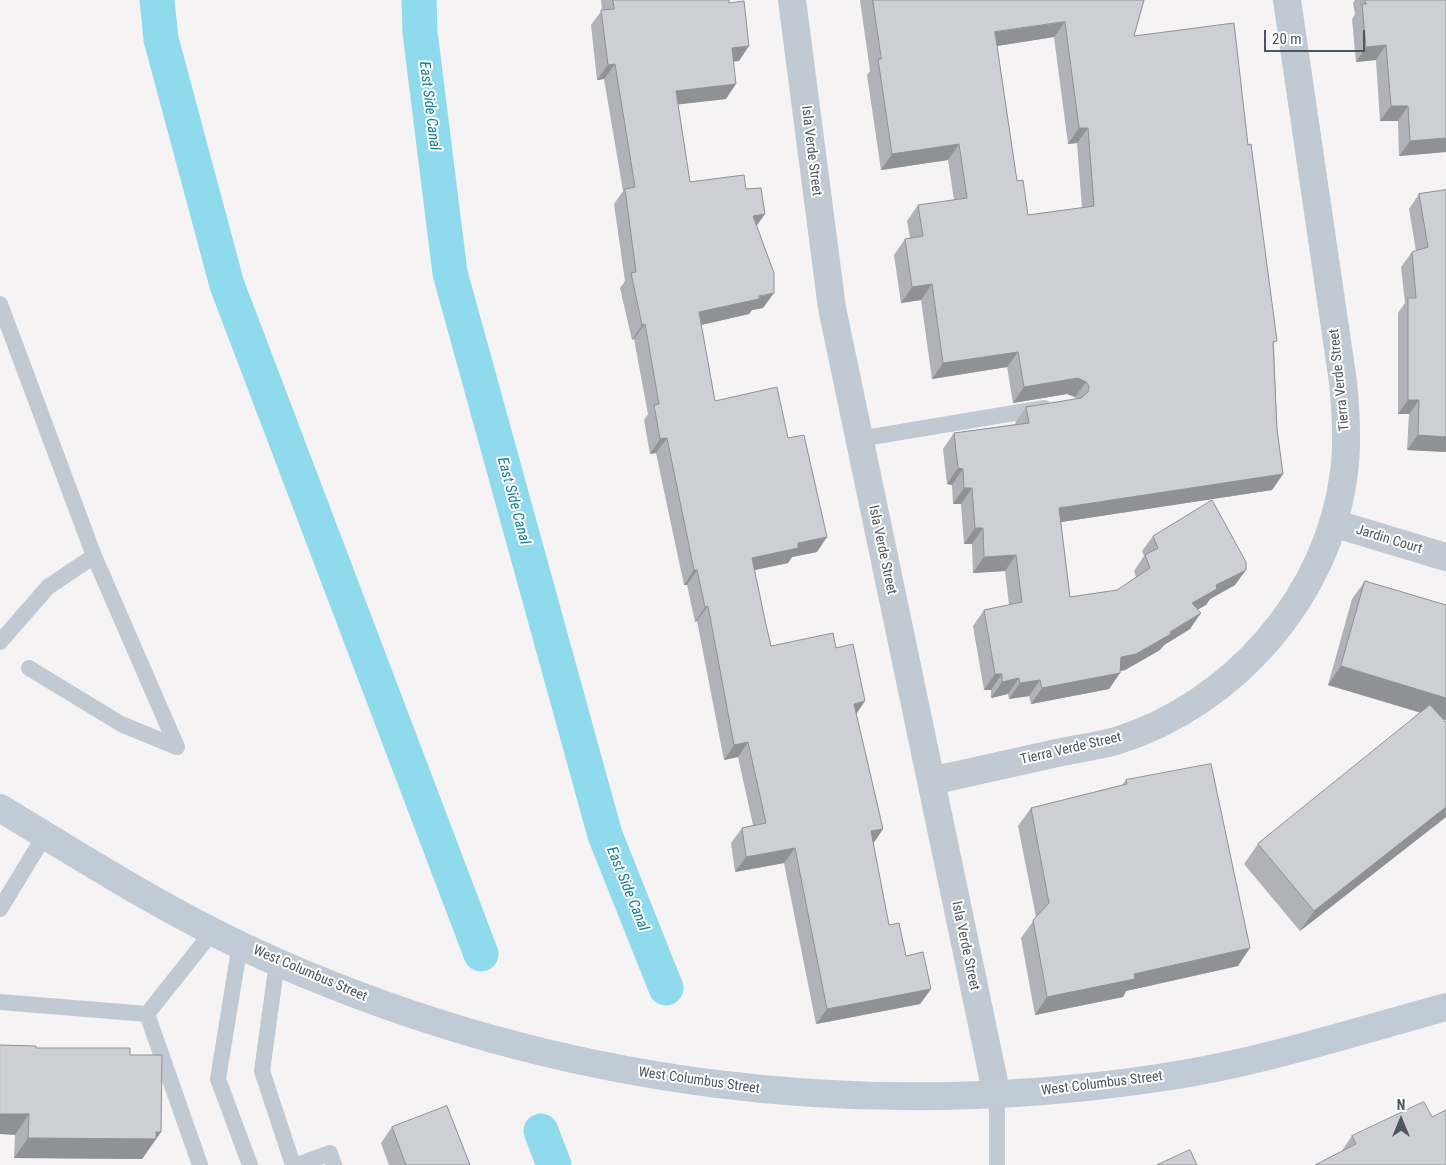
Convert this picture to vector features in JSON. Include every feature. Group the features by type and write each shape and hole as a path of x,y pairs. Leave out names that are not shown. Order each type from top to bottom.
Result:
{"main road":[{"name":"West Columbus Street","path":"0,808 132,888 213,931 277,962 377,1003 471,1034 585,1063 691,1082 789,1093 898,1098 997,1096 1159,1078 1264,1057 1446,1006"}],"street":[{"name":"Isla Verde Street","path":"792,0 829,290 997,1096"},
{"name":"Tierra Verde Street","path":"931,781 1116,741 1169,719 1212,693 1251,659 1281,625 1309,582 1333,523 1344,473 1347,422 1344,382 1287,0"},
{"name":"Jardin Court","path":"1333,523 1446,557"}],"lane":[{"path":"0,304 94,556 177,747 122,724 30,668"},
{"path":"859,439 1059,406"},
{"path":"0,642 48,587 94,556"},
{"path":"0,909 45,835"},
{"path":"147,1014 213,931"},
{"path":"240,944 218,1079 250,1165"},
{"path":"277,962 262,1071 295,1165 330,1153 334,1165"},
{"path":"0,1002 147,1014"},
{"path":"147,1014 200,1165"},
{"path":"997,1096 997,1165"}],"building":[{"path":"613,0 729,0 729,3 744,1 749,46 732,48 736,84 676,91 690,182 744,175 746,189 761,188 765,214 753,216 774,273 774,293 759,296 759,299 699,312 715,401 777,387 788,438 804,435 827,537 798,543 798,548 752,558 765,620 771,646 833,633 836,648 853,644 865,701 854,704 883,829 871,831 889,925 899,923 906,956 923,952 931,989 827,1009 795,848 746,857 742,828 766,823 748,742 734,745 708,606 705,607 697,570 694,570 667,438 660,439 654,405 659,404 645,324 642,325 631,273 636,272 625,189 635,187 615,64 608,65 601,10 614,9"},
{"path":"873,0 1144,0 1134,36 1234,23 1248,145 1251,144 1277,341 1273,342 1277,429 1283,474 1059,508 1070,597 1117,590 1150,568 1145,555 1158,548 1153,536 1212,500 1246,562 1246,570 1216,585 1217,589 1192,603 1201,613 1170,632 1171,634 1136,654 1121,657 1120,673 1042,688 1040,680 1020,683 1019,678 1002,682 1002,674 995,674 984,610 1022,602 1016,555 984,557 983,528 975,528 972,488 964,488 963,469 958,468 954,433 1029,423 1026,407 1081,398 1088,392 1089,386 1078,378 1024,387 1018,352 943,363 932,284 912,287 905,239 923,236 918,205 967,198 959,144 892,154 878,59 881,59","holes":["1065,22 1079,128 1088,128 1094,206 1028,215 1023,180 1017,181 995,32"]},
{"path":"1365,0 1446,0 1446,138 1410,141 1408,106 1391,106 1386,45 1366,47 1362,4 1366,4"},
{"path":"1446,190 1446,437 1418,435 1419,400 1408,400 1408,298 1416,298 1412,252 1428,247 1419,194"},
{"path":"1365,581 1446,605 1446,698 1341,666"},
{"path":"1430,705 1446,722 1446,807 1314,911 1258,844"},
{"path":"1211,764 1250,948 1134,974 1135,979 1047,997 1033,920 1049,903 1031,808 1127,784 1126,780"},
{"path":"0,1045 36,1046 36,1048 130,1048 130,1055 162,1055 161,1132 156,1132 156,1139 28,1138 29,1114 0,1114"},
{"path":"1424,1102 1432,1117 1446,1110 1446,1165 1315,1165 1356,1144 1352,1136"},
{"path":"447,1106 470,1165 406,1165 392,1127"},
{"path":"1190,1150 1197,1165 1157,1165"}],"waterway":[{"path":"157,0 161,39 227,285 481,954"},
{"name":"East Side Canal","path":"419,0 420,32 450,273 605,835 666,988"},
{"path":"541,1131 554,1165"}]}
